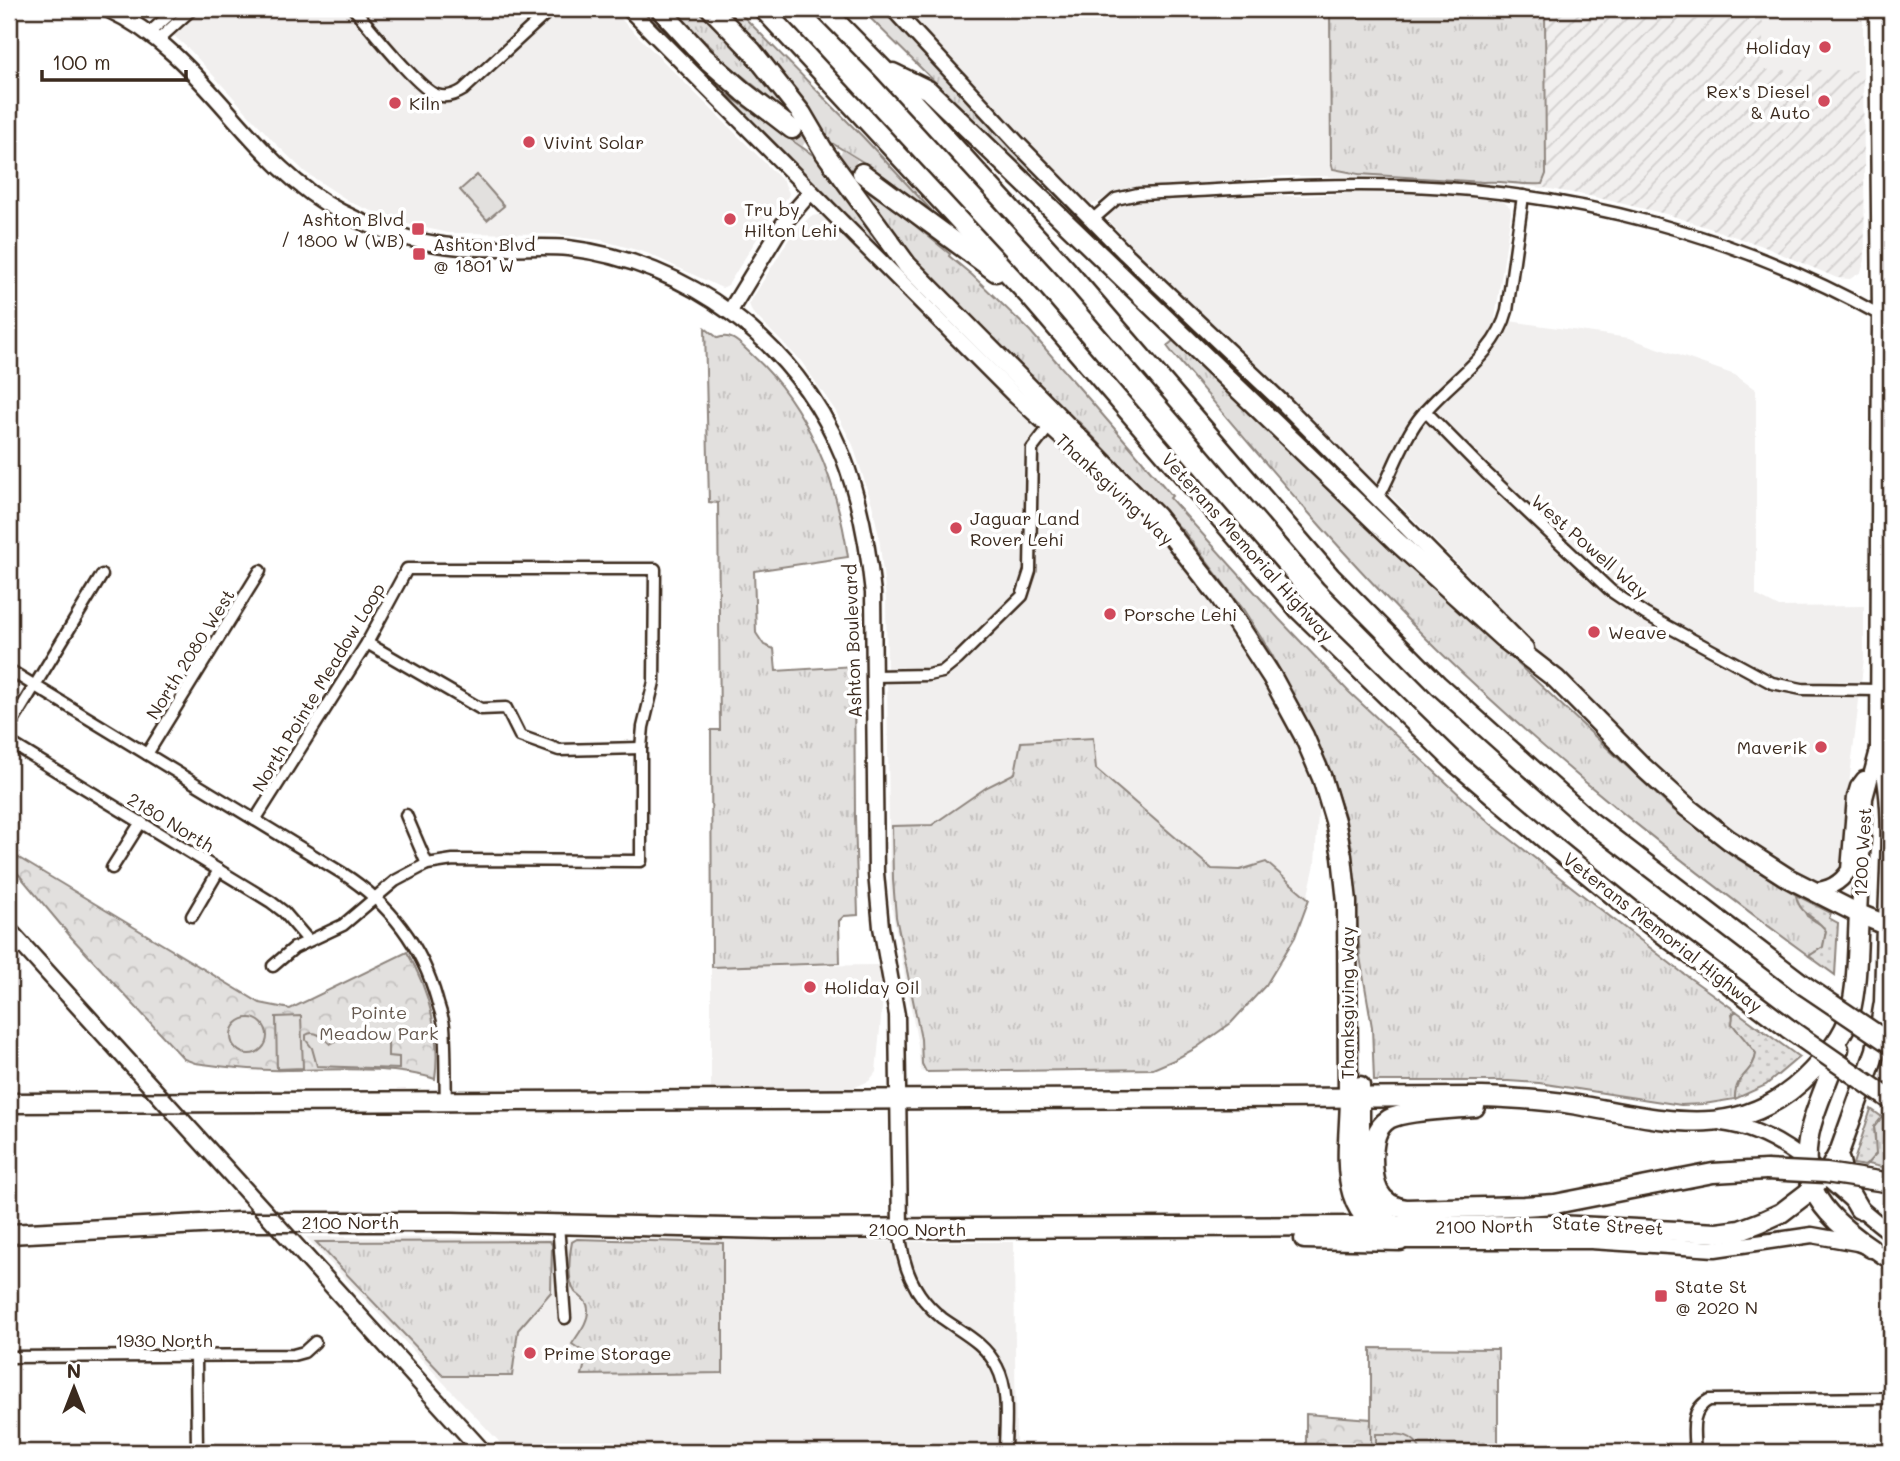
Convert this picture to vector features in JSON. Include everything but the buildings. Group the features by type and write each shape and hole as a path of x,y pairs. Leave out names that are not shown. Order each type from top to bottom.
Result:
{"highway":[{"path":"660,9 704,57 792,129"},
{"path":"711,9 752,51 802,114 825,153 907,265 1140,499 1199,568"},
{"name":"Veterans Memorial Highway","path":"763,9 1030,297 1299,610 1457,764 1639,916 1789,1029 1891,1100"},
{"path":"824,9 883,69 1066,269 1331,577 1438,685 1591,822 1805,986 1891,1044"},
{"path":"883,69 928,90 1396,541 1503,638 1556,679 1644,768 1688,808 1747,853 1810,890 1889,926"},
{"path":"862,173 1030,297"},
{"name":"Thanksgiving Way","path":"1199,568 1272,677 1304,736 1322,778 1342,856 1347,902 1348,954 1359,1011 1354,1098 1362,1192 1374,1212 1406,1231"},
{"path":"1859,914 1854,990 1846,1026 1808,1137 1805,1162 1818,1183 1830,1215 1871,1248"},
{"name":"1200 West","path":"1840,1150 1880,1033 1889,926"},
{"path":"1555,1204 1406,1209 1393,1206 1382,1198 1374,1183 1376,1136 1383,1125 1398,1115 1476,1107 1543,1108 1651,1119 1717,1122 1744,1116 1785,1095 1817,1066 1846,1026"},
{"path":"9,1103 1518,1098 1546,1100 1651,1119"},
{"path":"1840,1150 1845,1185 1859,1209"},
{"name":"2100 North","path":"9,1234 239,1222 452,1222 759,1229 1370,1227 1406,1231 1557,1225 1717,1233 1740,1230 1772,1218 1790,1207 1818,1183 1840,1150"},
{"path":"1137,1228 1231,1237 1406,1231 1450,1220 1505,1216 1713,1173 1766,1170 1826,1173 1888,1183"}],"main road":[{"name":"Ashton Boulevard","path":"107,9 154,36 195,73 262,149 293,179 338,210 362,222 406,237 447,246 564,248 632,262 679,281 730,311 786,363 825,419 841,452 857,498 870,557 873,593 876,891 897,1009 900,1229"},
{"name":"Thanksgiving Way","path":"629,9 1049,427 1133,503 1199,568"},
{"path":"893,9 1092,220 1378,498 1556,679"},
{"name":"1200 West","path":"1859,914 1865,798 1878,750 1885,690 1877,9"},
{"path":"730,311 775,236 811,192"},
{"name":"1200 West","path":"1878,750 1885,774 1889,926"},
{"path":"1810,890 1832,886 1849,870 1855,797 1862,781 1871,774"},
{"path":"1354,1098 1348,1190 1356,1211 1370,1227"},
{"path":"1717,1122 1740,1125 1762,1133 1805,1162"},
{"path":"1818,1183 1891,1233"},
{"name":"State Street","path":"1406,1231 1715,1249 1782,1237 1812,1235 1844,1239 1871,1248 1891,1262"}],"street":[{"path":"154,36 176,9"},
{"path":"154,36 192,9"},
{"path":"354,9 426,89 443,96 454,95 463,90 551,9"},
{"path":"1092,220 1116,199 1138,194 1378,185 1450,188 1523,196 1605,210 1690,233 1777,265 1880,315"},
{"path":"1378,498 1410,432 1425,411 1489,346 1502,326 1507,311 1523,196"},
{"name":"West Powell Way","path":"1425,411 1486,473 1602,582 1644,614 1772,683 1802,689 1885,690"},
{"path":"874,676 921,676 942,672 1022,596 1030,571 1032,449 1049,427"},
{"name":"North Pointe Meadow Loop","path":"255,820 367,643 407,569 655,569 654,682 641,748"},
{"name":"North 2080 West","path":"147,754 260,570"},
{"path":"9,728 102,575"},
{"path":"273,965 308,940 343,925 395,881 427,864 453,860 641,861 641,748 559,750 520,736 506,708 481,709 367,643"},
{"path":"9,670 358,883 375,898 397,920 414,945 433,986 443,1023 446,1102"},
{"name":"2180 North","path":"9,742 284,912 308,940"},
{"path":"406,815 427,864"},
{"path":"113,868 141,822"},
{"path":"192,916 219,870"},
{"path":"558,1224 565,1318"},
{"path":"900,1229 907,1270 916,1291 940,1317 987,1351 997,1367 1001,1377 1005,1410 1005,1452"},
{"name":"1930 North","path":"9,1357 293,1356 304,1352 315,1342"},
{"path":"196,1356 197,1452"},
{"path":"1695,1452 1694,1417 1702,1404 1718,1399 1891,1398"}],"shaded area":[{"path":"135,9 611,9 784,182 788,197 773,213 728,285 722,288 647,253 601,240 553,234 449,233 402,223 352,203 305,172 190,50"},
{"path":"907,9 1545,9 1544,188 1439,177 1284,176 1129,188 1089,204 1043,161"},
{"path":"1545,9 1763,9 1763,70 1863,70 1865,260 1861,272 1850,279 1837,278 1760,245 1670,215 1544,188"},
{"path":"1763,9 1863,9 1863,70 1762,70"},
{"path":"1391,190 1471,195 1501,200 1510,207 1495,319 1629,338 1735,375 1756,390 1756,595 1779,607 1864,606 1864,658 1849,785 1845,853 1841,869 1832,879 1820,882 1805,879 1760,853 1700,809 1651,765 1394,499 1170,289 1108,220 1110,211 1116,205 1138,199 1307,196"},
{"path":"811,216 826,217 991,383 1145,525 1181,564 1238,638 1265,681 1310,772 1319,796 1315,864 1304,913 1281,963 1266,985 1231,1023 1196,1048 1153,1069 922,1072 920,1068 890,899 886,599 879,536 872,504 853,445 835,410 801,361 752,312 749,304 792,234"},
{"path":"878,965 883,997 876,1072 869,1081 853,1088 711,1089 711,967"},
{"path":"306,1237 1014,1242 1016,1452 509,1452"}],"green space":[{"path":"638,9 645,9 728,95 820,160 895,267"},
{"path":"670,9 700,9 732,41 790,115 712,51 713,49"},
{"path":"719,9 736,9 932,211 863,162 822,137"},
{"path":"861,9 884,9 1068,207 1390,521 1081,226"},
{"path":"1330,9 1545,9 1546,174 1542,184 1359,174 1333,169"},
{"path":"477,175 504,206 487,220 460,190"},
{"path":"854,183 890,205 950,254 949,256 1030,331 1172,496 1170,498 1349,692 1491,824 1680,971 1736,1011 1732,1014 1736,1029 1756,1053 1752,1065 1738,1086 1735,1099 1681,1105 1539,1083 1374,1081 1372,1027 1360,957 1351,843 1345,816 1331,775 1272,655 1243,609 1185,533 1079,422 1057,409 912,262"},
{"path":"705,328 718,338 728,337 739,343 788,396 817,446 843,529 848,557 754,571 756,633 764,645 774,649 776,671 854,666 858,915 844,916 839,921 840,963 712,967 711,730 720,730 718,503 709,502"},
{"path":"1174,340 1671,808 1733,856 1796,895 1807,916 1826,931 1823,947 1809,956 1665,847 1527,732 1438,650 1369,579 1238,431 1167,346"},
{"path":"1093,738 1096,769 1212,869 1240,870 1266,862 1309,899 1295,937 1266,985 1231,1023 1196,1048 1153,1069 926,1072 922,1064 921,1039 896,917 892,826 932,825 987,787 1015,773 1021,742"},
{"name":"Pointe Meadow Park","path":"9,852 260,1003 290,1009 407,952 422,982 432,1014 436,1047 435,1079 381,1070 275,1070 195,1063 184,1059 71,937 9,863"},
{"path":"1796,895 1831,913 1829,918 1838,923 1835,975 1809,956 1823,947 1826,931 1804,912"},
{"path":"1736,1011 1799,1057 1766,1085 1735,1099 1738,1084 1755,1060 1756,1053 1732,1024"},
{"path":"301,1016 303,1068 277,1069 276,1017"},
{"path":"249,1018 262,1023 267,1036 262,1049 249,1054 236,1049 231,1036 236,1023"},
{"path":"360,1028 384,1034 388,1043 388,1056 399,1057 399,1069 317,1066 306,1035 316,1034 330,1044"},
{"path":"1871,1109 1882,1117 1874,1127 1876,1154 1865,1166 1853,1164"},
{"path":"1882,1117 1891,1124 1891,1169 1867,1164 1874,1152 1874,1127"},
{"path":"577,1239 723,1243 723,1373 582,1375 586,1359 582,1351 572,1344 583,1328 588,1314 587,1304 572,1287 570,1275 572,1242"},
{"path":"550,1241 551,1292 518,1330 512,1376 444,1376 316,1242"},
{"path":"1371,1348 1498,1349 1498,1452 1371,1452"},
{"path":"1306,1414 1371,1419 1371,1452 1306,1452"},
{"path":"1376,1434 1409,1437 1421,1452 1376,1452"}],"tunnel":[{"path":"792,129 862,173"}],"railway":[{"path":"9,917 495,1452"},
{"path":"9,943 471,1452"}],"place":[{"name":"Holiday","path":"1825,47"},
{"name":"Rex's Diesel & Auto","path":"1824,101"},
{"name":"Kiln","path":"395,103"},
{"name":"Vivint Solar","path":"529,142"},
{"name":"Tru by Hilton Lehi","path":"730,219"},
{"name":"Ashton Blvd / 1800 W (WB)","path":"418,229"},
{"name":"Ashton Blvd @ 1801 W","path":"419,254"},
{"name":"Jaguar Land Rover Lehi","path":"956,528"},
{"name":"Porsche Lehi","path":"1110,614"},
{"name":"Weave","path":"1594,632"},
{"name":"Maverik","path":"1821,747"},
{"name":"Holiday Oil","path":"810,987"},
{"name":"State St @ 2020 N","path":"1661,1296"},
{"name":"Prime Storage","path":"530,1353"}]}
